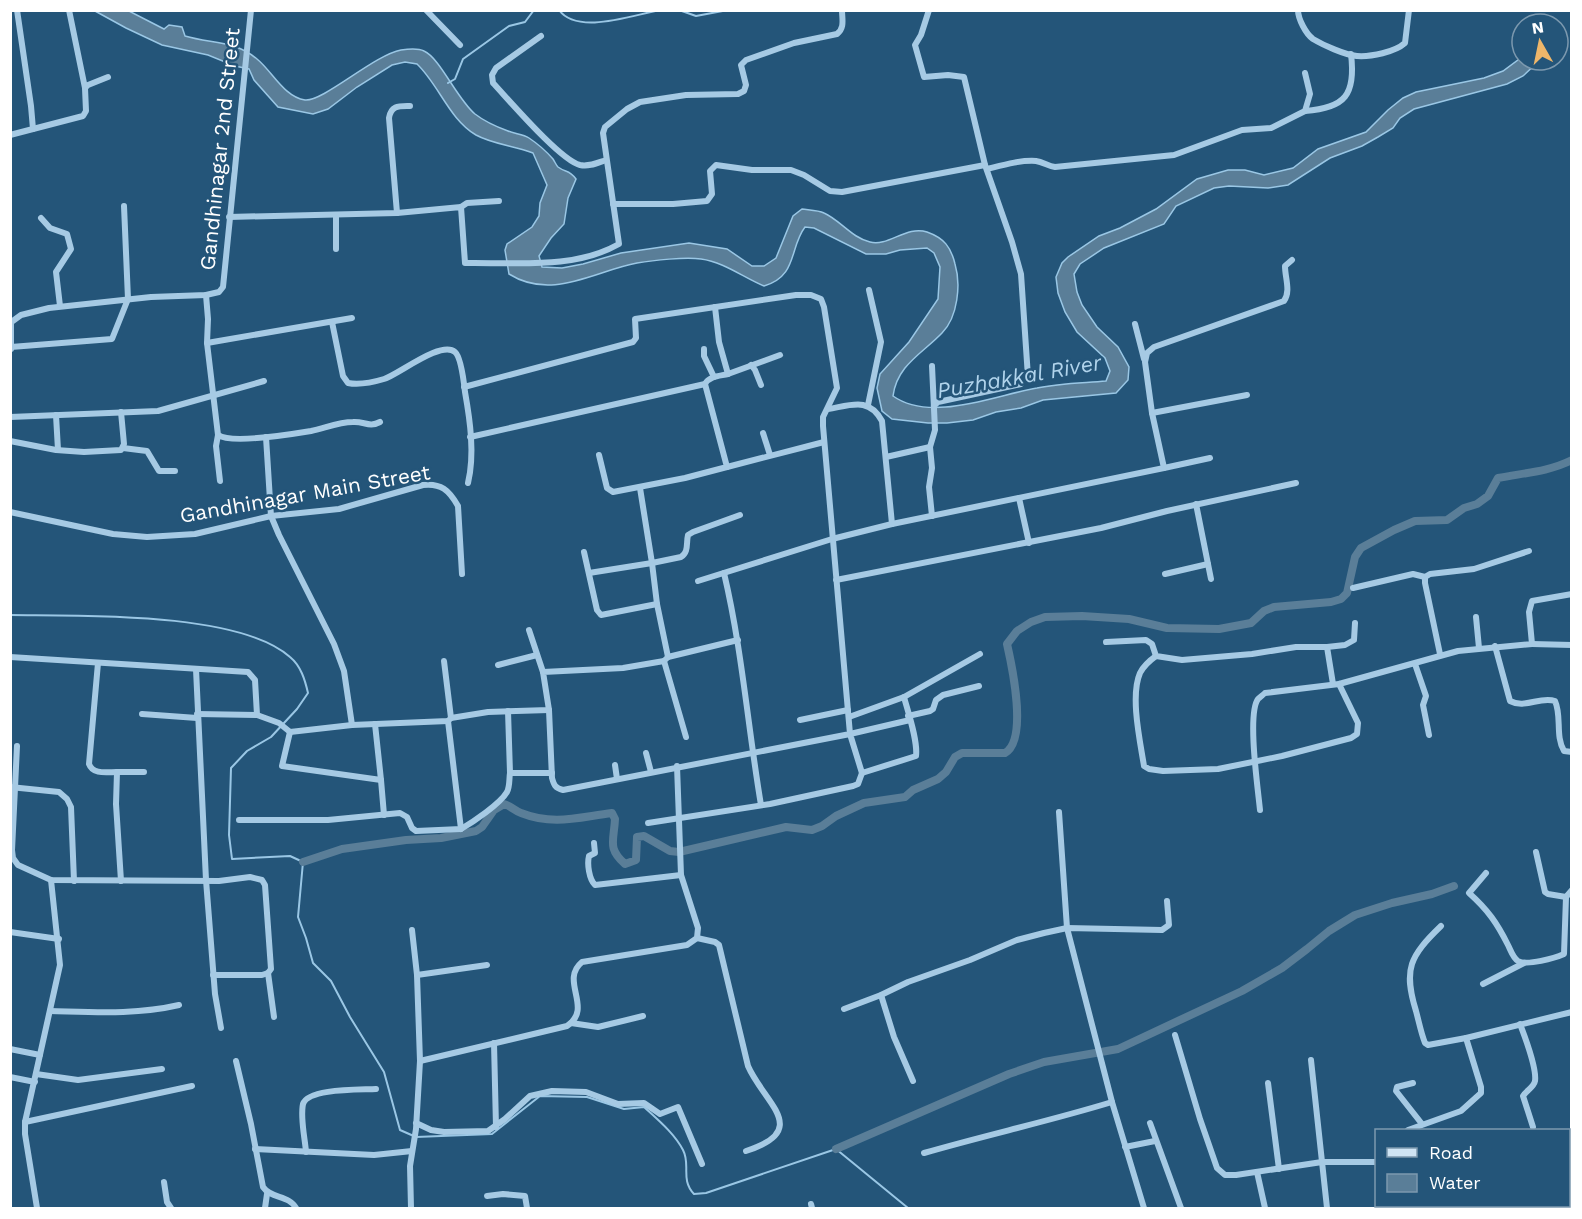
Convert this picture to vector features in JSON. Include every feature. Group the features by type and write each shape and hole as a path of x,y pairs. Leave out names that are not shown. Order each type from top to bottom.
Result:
{"street":[{"path":"17,10 33,129"},
{"path":"10,135 83,116 86,111 85,88 69,10"},
{"name":"Gandhinagar 2nd Street","path":"11,323 27,312 60,306 128,299 206,295 219,292 223,287 250,10"},
{"path":"426,10 460,45"},
{"path":"461,207 465,263 559,261 601,254 619,244 606,160 603,133 605,127 634,105 686,95 738,94 744,91 746,85 741,65 746,60 794,43 837,34 843,25 842,10"},
{"path":"929,10 915,45 924,77 948,75 964,77 986,167 1021,274 1028,377 1021,384 938,402 934,405"},
{"path":"1298,10 1302,24 1311,38 1358,56 1399,49 1406,43 1409,10"},
{"path":"541,36 496,68 492,75 493,82 547,141 577,165 589,166 606,160"},
{"path":"613,204 673,204 706,201 712,194 710,171 716,165 752,170 791,170 830,191 842,192 1030,161 1055,167 1174,155 1242,130 1271,128 1305,111 1323,110 1340,103 1348,94 1353,81 1351,54"},
{"path":"1305,73 1310,94 1305,111"},
{"path":"85,88 108,77"},
{"path":"397,213 389,118 390,111 395,106 410,106"},
{"path":"229,217 397,213 499,201"},
{"path":"11,323 11,348 112,339 128,299 124,206"},
{"path":"336,215 336,249"},
{"path":"41,218 50,228 67,234 71,249 56,272 60,306"},
{"path":"1145,362 1147,353 1155,347 1284,301 1288,291 1285,266 1292,260"},
{"path":"868,405 881,350 869,291"},
{"path":"206,295 207,343 218,435 216,446 220,481"},
{"path":"465,387 633,342 636,338 635,319 796,295 811,295 821,299 837,388 823,417 832,539 850,734 862,773 858,784 853,786 761,805 648,823"},
{"path":"715,307 719,342 728,374"},
{"path":"207,343 352,318"},
{"path":"332,322 343,376 348,383 352,384 384,379 437,352 450,350 455,352 465,387 470,437 471,471 468,483"},
{"path":"1135,324 1145,362 1152,413 1164,468"},
{"path":"704,349 704,356 714,377"},
{"path":"470,437 705,384 707,380 714,377 780,355"},
{"path":"751,365 761,385"},
{"path":"932,366 935,430 930,447 932,468 929,487 932,516"},
{"path":"10,417 158,411 264,381"},
{"path":"705,384 727,467"},
{"path":"1152,413 1247,395"},
{"path":"828,409 868,405 876,410 882,421 892,524"},
{"path":"122,412 123,448"},
{"path":"56,415 58,450"},
{"path":"218,435 227,439 266,437 353,422 368,426 380,422"},
{"path":"763,433 770,455"},
{"path":"266,437 271,516 345,671 352,725"},
{"path":"10,441 58,450 84,452 123,448 147,451 159,471 175,471"},
{"path":"599,454 604,480 609,491 640,488 824,442"},
{"path":"886,457 930,447"},
{"path":"698,581 832,539 892,524 1210,459"},
{"path":"836,580 1112,526 1196,504 1296,483"},
{"name":"Gandhinagar Main Street","path":"10,512 113,534 147,537 195,534 271,516 339,509 423,485 442,486 458,506 462,574"},
{"path":"640,488 666,659 686,737"},
{"path":"1019,498 1029,543"},
{"path":"1196,504 1211,579"},
{"path":"589,573 681,557 687,548 688,535 740,515"},
{"path":"1353,588 1413,574 1425,577 1430,574 1474,569 1529,551"},
{"path":"584,552 597,610 601,615 657,604"},
{"path":"1166,574 1208,564"},
{"path":"724,573 738,640 761,805"},
{"path":"1425,577 1440,654"},
{"path":"1532,644 1529,612 1533,601 1572,594"},
{"path":"1476,617 1479,648"},
{"path":"1327,647 1336,684 1358,723 1357,734 1282,756 1218,769 1163,771 1144,766 1136,696 1140,674 1146,663 1156,656 1182,660 1252,654 1296,647 1345,645 1354,640 1355,623"},
{"path":"530,630 543,672 549,710 554,785 557,789 562,790 850,734 930,711 936,700 943,695 979,686"},
{"path":"543,672 623,668 738,640"},
{"path":"1106,642 1146,640 1152,644 1156,656"},
{"path":"1260,810 1253,735 1255,706 1258,698 1265,693 1336,684 1415,664 1440,654 1495,646 1572,645"},
{"path":"1495,646 1510,701 1529,704 1546,700 1555,701 1562,747 1564,751 1572,752"},
{"path":"800,720 848,713 904,697 980,654"},
{"path":"498,665 537,655"},
{"path":"10,657 243,670 255,680 257,715"},
{"path":"444,661 461,829"},
{"path":"98,663 89,764 91,769 95,772 144,772"},
{"path":"1415,664 1426,696 1424,705 1429,735"},
{"path":"196,669 206,880 213,975 221,1028"},
{"path":"862,773 916,756 917,750 904,697"},
{"path":"142,714 257,715 279,723 289,731 449,719 508,711 549,710"},
{"path":"239,820 328,820 405,814 416,831 461,829 503,797 509,787 508,711"},
{"path":"375,724 384,815"},
{"path":"289,731 282,766 381,780"},
{"path":"17,746 12,827 13,858 18,865 51,880 206,880 250,877 262,880 265,885 271,969 268,974 274,1017"},
{"path":"646,753 651,772"},
{"path":"615,765 617,779"},
{"path":"677,766 681,874 698,928 697,938"},
{"path":"117,772 116,804 121,881"},
{"path":"510,773 552,773"},
{"path":"13,787 59,792 67,799 71,807 74,880"},
{"path":"1059,812 1067,928 1112,1102 1144,1209"},
{"path":"594,843 595,853 589,856 588,862 591,880 596,885 681,874"},
{"path":"1536,852 1545,892 1566,897"},
{"path":"1486,873 1469,893 1496,922 1514,957 1525,963"},
{"path":"37,1209 25,1122 60,965 51,880"},
{"path":"1483,984 1525,963 1568,954 1566,897 1572,890"},
{"path":"844,1009 1017,940 1067,928 1167,929 1169,925 1167,901"},
{"path":"1441,927 1414,957 1409,970 1408,981 1412,1001 1425,1043 1428,1045 1572,1012"},
{"path":"411,1209 410,1166 416,1126 420,1061 417,975 412,930"},
{"path":"10,932 59,939"},
{"path":"420,1061 567,1026 575,1020 578,1010 574,977 576,967 582,962 687,945 697,938 715,942 719,945 748,1066 753,1078 781,1121 779,1131 772,1140 747,1151"},
{"path":"417,975 487,965"},
{"path":"213,975 268,974"},
{"path":"881,995 894,1037 913,1081"},
{"path":"50,1011 121,1013 178,1005"},
{"path":"571,1023 598,1027 643,1016"},
{"path":"1520,1024 1535,1077 1534,1085 1523,1096 1533,1127"},
{"path":"1175,1035 1217,1168 1225,1174 1257,1172 1322,1162 1375,1162"},
{"path":"1412,1129 1461,1111 1481,1093 1466,1038"},
{"path":"494,1043 496,1127"},
{"path":"10,1049 40,1055"},
{"path":"1311,1060 1327,1209"},
{"path":"236,1061 263,1188 267,1194 293,1203 296,1209"},
{"path":"10,1077 78,1080 162,1069"},
{"path":"1268,1083 1279,1169"},
{"path":"1413,1083 1400,1085 1396,1091 1422,1124"},
{"path":"25,1122 192,1086"},
{"path":"306,1152 303,1112 306,1098 331,1091 376,1089"},
{"path":"416,1126 444,1132 480,1132 496,1127 530,1096 552,1091 586,1092 618,1104 644,1103 660,1114 677,1107 680,1109 702,1164"},
{"path":"924,1153 986,1135 1054,1120 1112,1102"},
{"path":"1149,1123 1181,1209"},
{"path":"1125,1147 1155,1141"},
{"path":"255,1149 374,1155 412,1151"},
{"path":"1257,1172 1265,1209"},
{"path":"164,1182 167,1202 171,1209"},
{"path":"265,1209 267,1194"},
{"path":"487,1196 503,1194 525,1196 527,1209"}],"water":[{"path":"95,11 129,11 164,29 169,25 182,27 185,36 231,45 257,59 285,89 305,100 324,94 390,54 407,49 424,51 436,62 475,114 495,126 529,138 548,153 558,167 569,172 576,179 568,198 564,224 539,256 542,267 562,268 621,253 689,243 727,249 752,266 764,266 776,258 793,216 802,209 824,213 857,237 870,242 884,242 912,231 933,234 946,244 953,258 958,281 955,309 942,333 905,368 895,385 893,396 908,404 926,407 964,405 1054,385 1106,381 1110,371 1105,358 1077,332 1065,312 1058,293 1056,277 1062,263 1099,236 1156,209 1197,179 1228,170 1245,170 1264,175 1293,168 1318,149 1366,132 1403,98 1416,92 1484,78 1510,66 1510,72 1527,72 1507,84 1414,109 1400,118 1393,128 1362,146 1330,158 1288,185 1268,188 1229,186 1214,188 1176,206 1164,224 1104,248 1080,264 1074,274 1082,305 1097,327 1118,347 1129,367 1128,380 1116,393 1043,400 973,420 928,423 892,419 882,411 877,388 880,374 909,342 938,299 940,267 934,253 927,248 900,250 886,254 866,254 814,228 805,227 783,276 764,286 718,263 694,258 637,263 573,282 541,285 525,282 509,274 505,250 507,244 532,227 539,216 540,203 547,185 533,153 489,141 476,135 458,120 417,64 405,62 392,65 328,109 313,114 278,107 254,80 249,69 208,55 162,45"}],"waterway":[{"path":"448,83 455,79 463,59 509,26 525,22 534,10"},
{"path":"559,10 568,18 579,22 622,19 661,10"},
{"path":"679,10 696,16 728,10"},
{"path":"303,862 342,849 406,840 441,838 476,831 482,827 494,810 504,804 521,813 544,819 556,820 612,813 615,819 614,849 625,864 636,860 637,837 644,836 670,851 679,852 786,827 812,830 864,803 905,797 913,790 938,779 946,772 955,757 962,753 1005,753 1012,745 1016,734 1017,719 1015,685 1007,644 1017,631 1031,622 1045,617 1082,616 1129,619 1167,628 1219,629 1251,623 1264,611 1274,607 1331,602 1341,599 1347,593 1355,557 1361,548 1415,521 1447,520 1488,496 1498,478 1545,470 1572,460"},
{"path":"10,615 115,617 197,624 234,631 266,642 290,657 297,665 308,693 297,709 271,737 247,751 231,768 229,835 232,859 290,856 303,862 298,917 313,963 331,981 384,1072 400,1130 416,1137 492,1134 540,1096 587,1097 624,1109 644,1107 670,1132 683,1150 686,1177 694,1194 706,1193 836,1149 908,1208"},
{"path":"836,1149 1009,1074 1044,1062 1118,1049 1242,991 1282,968 1329,931 1355,915 1454,886"}],"water label":[{"name":"Puzhakkal River","path":"1019,376"}]}
